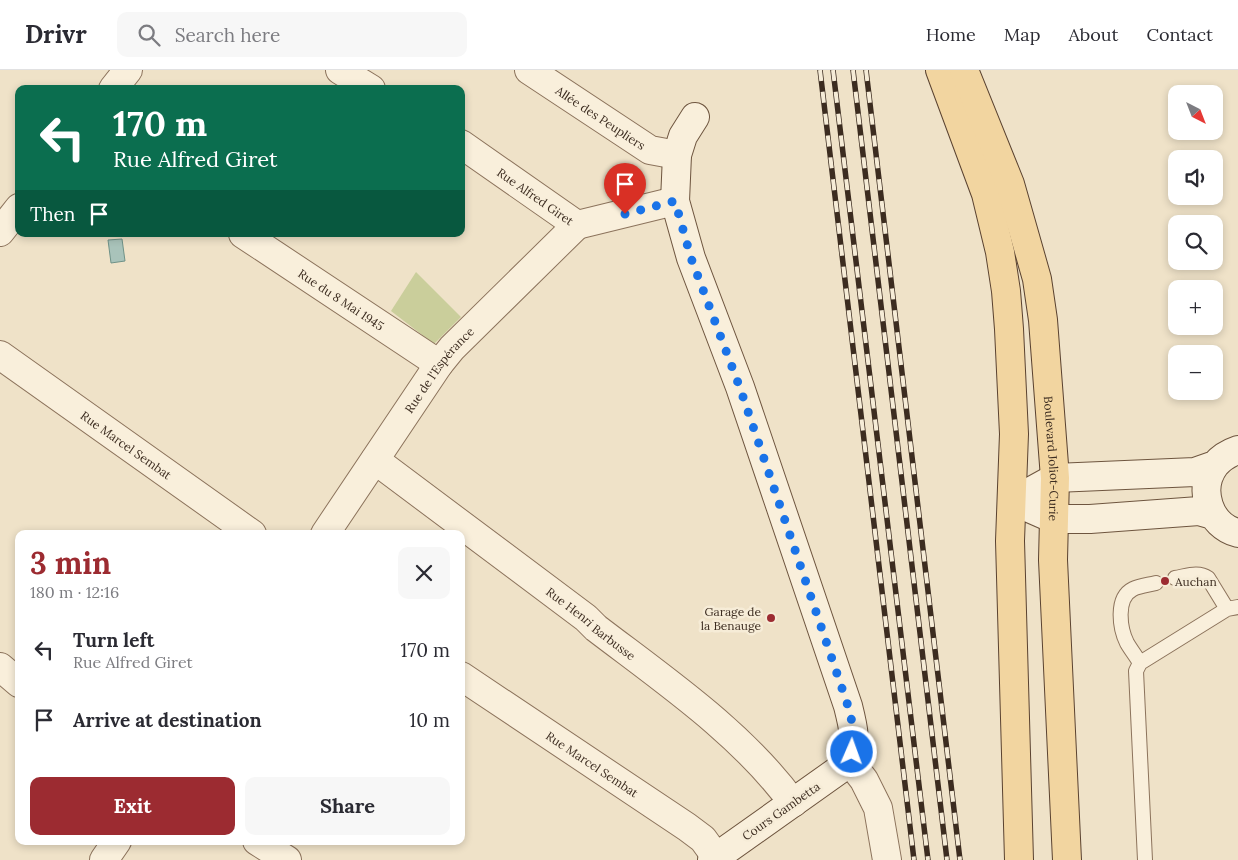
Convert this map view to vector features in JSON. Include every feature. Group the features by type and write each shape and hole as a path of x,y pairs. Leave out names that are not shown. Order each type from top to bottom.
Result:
{"main road":[{"path":"940,70 986,194 1000,252 1009,329 1014,434 1013,501 1010,541 1018,860"},
{"name":"Boulevard Joliot-Curie","path":"964,70 1010,184 1037,279 1044,320 1055,478 1053,560 1067,860"}],"street":[{"path":"116,85 128,70"},
{"path":"340,70 364,85"},
{"name":"Allée des Peupliers","path":"529,70 650,150 677,155"},
{"path":"695,117 683,136 677,155 675,201 691,258 740,388 848,706 855,742 850,762 864,780 878,808 887,860"},
{"name":"Rue Alfred Giret","path":"465,146 577,225 675,201"},
{"path":"0,232 15,213"},
{"name":"Rue de l'Espérance","path":"328,530 439,364 452,348 577,225"},
{"name":"Rue du 8 Mai 1945","path":"248,237 439,364"},
{"name":"Rue Marcel Sembat","path":"0,355 246,530"},
{"path":"1238,450 1225,456 1215,465 1206,489 1208,503 1213,514 1222,525 1238,533"},
{"name":"Rue Henri Barbusse","path":"375,460 586,618 596,628 689,699 734,739 779,784 792,803"},
{"path":"1013,501 1055,478 1194,472 1215,465"},
{"path":"1013,501 1054,519 1090,519 1199,511 1213,514"},
{"path":"0,667 15,680"},
{"name":"Rue Marcel Sembat","path":"465,679 687,827 703,840 714,858"},
{"name":"Cours Gambetta","path":"714,858 850,762"},
{"path":"104,860 114,845"},
{"path":"263,845 287,860"}],"lane":[{"path":"1144,860 1136,715 1136,671 1140,663 1233,608 1204,575 1197,574 1176,578"},
{"path":"1140,663 1126,641 1121,619 1121,606 1125,596 1132,589 1156,583"}],"green space":[{"path":"416,272 461,317 434,344 391,311"}],"water":[{"path":"122,239 125,261 111,263 108,240"}],"railway":[{"path":"820,70 914,860"},
{"path":"833,70 928,860"},
{"path":"853,70 947,860"},
{"path":"866,70 960,860"}],"place":[{"name":"Auchan","path":"1165,581"},
{"name":"Garage de la Benauge","path":"771,618"}],"route":[{"path":"625,214 675,201 691,258 740,388 848,706 855,742 852,752"}]}
